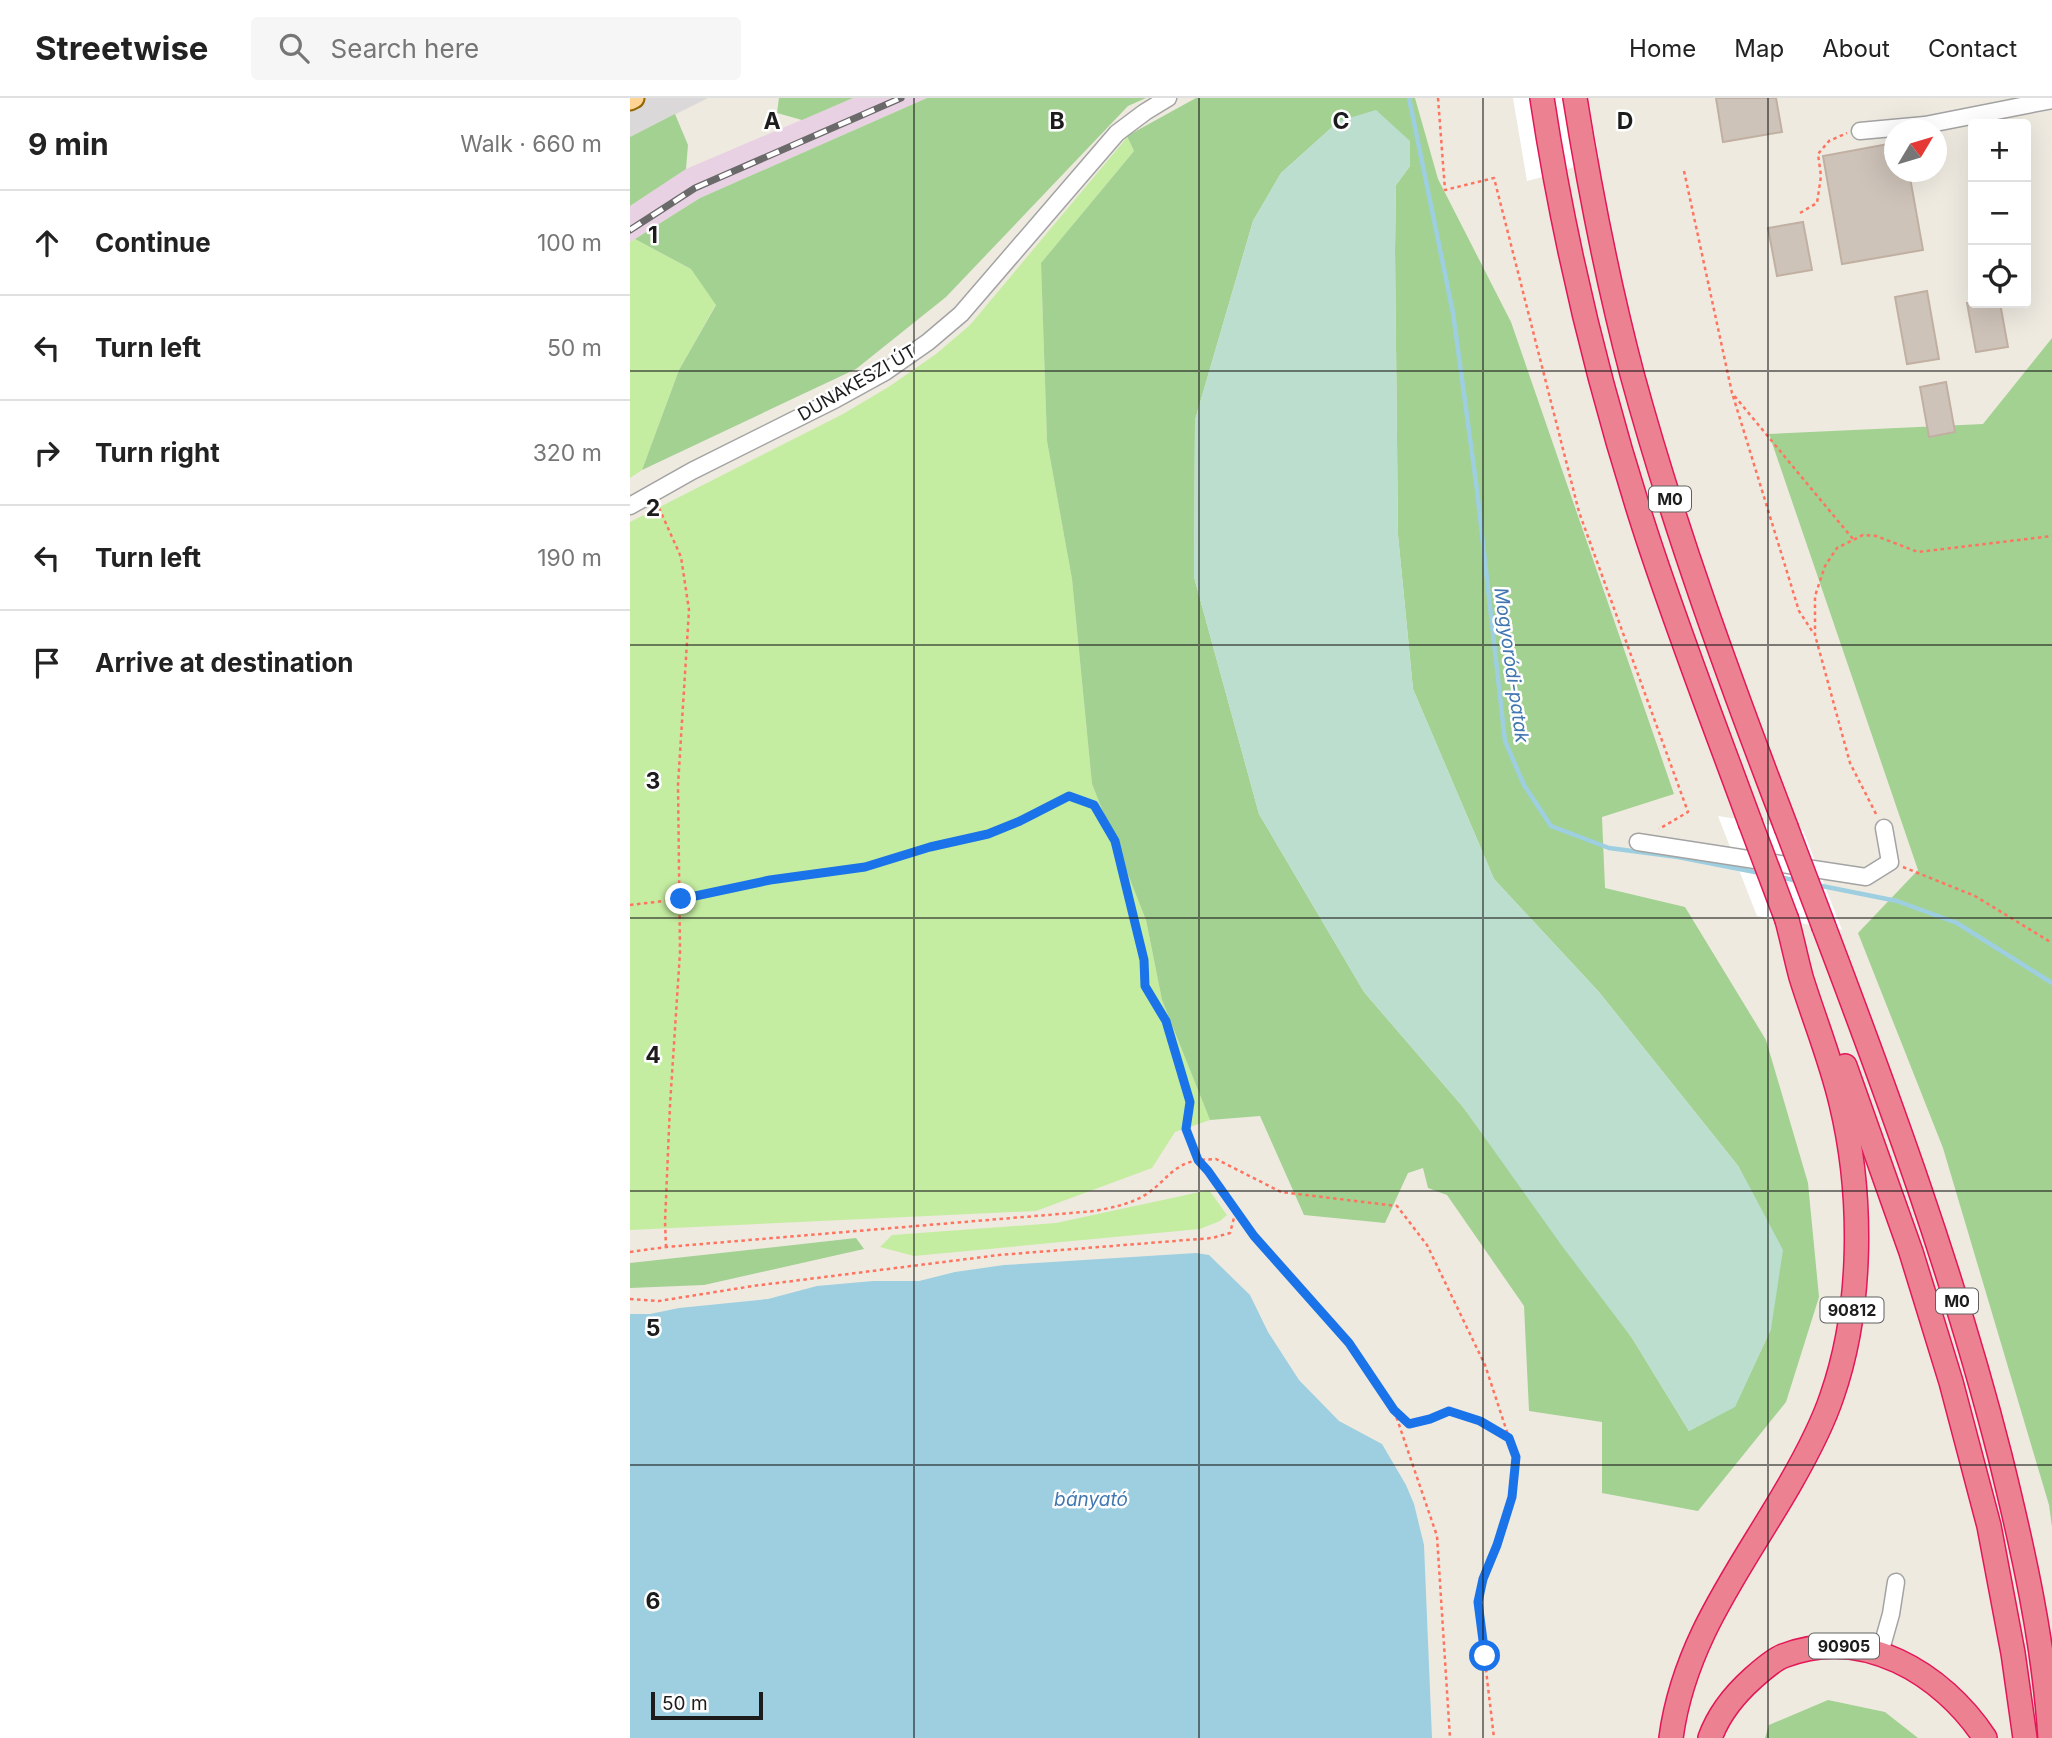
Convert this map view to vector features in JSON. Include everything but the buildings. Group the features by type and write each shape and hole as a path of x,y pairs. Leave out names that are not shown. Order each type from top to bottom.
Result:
{"highway":[{"name":"M0","path":"1542,98 1554,174 1594,353 1643,523 1750,822 1870,1133 1911,1252 1951,1382 1989,1526 2013,1653 2025,1738"},
{"name":"M0","path":"1575,98 1616,309 1674,513 1733,687 1881,1079 1935,1232 1979,1374 2025,1560 2050,1696 2050,1738"},
{"name":"90812","path":"1671,1738 1687,1669 1700,1637 1817,1433 1844,1357 1853,1301 1855,1225 1850,1148 1841,1102 1801,977 1787,920"},
{"name":"90905","path":"1710,1738 1724,1708 1760,1672 1781,1656 1813,1648 1851,1646 1880,1653 1903,1663 1941,1686 1985,1738"}],"street":[{"name":"DUNAKESZI ÚT","path":"630,506 692,471 886,372 928,342 961,314 1117,133 1168,98"},
{"path":"1860,131 1925,125 2052,100"},
{"path":"1638,842 1866,877 1890,862 1884,828"},
{"path":"1880,1653 1891,1614 1896,1581"}],"path":[{"path":"1438,98 1445,190 1494,178 1579,512 1688,812 1638,842"},
{"path":"1800,213 1817,203 1821,176 1818,154 1829,141 1860,131"},
{"path":"1684,171 1732,393 1799,611 1815,635"},
{"path":"1732,393 1853,540"},
{"path":"653,493 681,557 689,610 678,786 680,952 665,1222 666,1247"},
{"path":"1884,828 1850,763 1815,635 1815,596 1825,566 1837,548 1863,535 1876,536 1918,552 2052,536"},
{"path":"630,905 681,899 770,880 865,867 930,847 988,834 1069,796 1094,805 1115,841 1144,960 1145,986 1166,1021 1190,1102 1186,1129 1198,1160 1254,1236 1349,1343 1394,1410 1409,1424 1449,1411 1480,1421 1509,1438"},
{"path":"1890,862 1975,897 2052,943"},
{"path":"630,1252 1095,1211 1129,1203 1149,1192 1167,1174 1184,1163 1198,1160 1216,1159 1281,1192 1397,1206 1427,1245 1485,1365 1516,1457 1512,1497 1483,1579 1478,1602 1493,1738"},
{"path":"630,1299 659,1301 752,1286 999,1255 1212,1238 1230,1233 1236,1210"},
{"path":"1394,1410 1437,1536 1450,1738"}],"shaded area":[{"path":"630,98 708,98 630,137"},
{"path":"853,98 927,98 700,198 630,242 630,206 686,169"}],"green space":[{"path":"779,98 853,98 802,120 777,113"},
{"path":"927,98 1146,98 1128,106 946,297 856,369 642,470 679,370 716,305 691,269 635,239 700,198"},
{"path":"1196,98 1415,98 1438,179 1511,322 1674,794 1602,817 1605,888 1685,907 1766,1040 1808,1183 1819,1297 1786,1402 1698,1511 1602,1493 1602,1422 1529,1411 1524,1306 1447,1195 1428,1188 1423,1168 1408,1173 1385,1223 1304,1215 1260,1116 1210,1120 1162,1000 1146,920 1092,784 1072,579 1047,441 1041,263 1134,151 1127,136","holes":["1339,121 1410,166 1396,185 1395,251 1398,535 1413,689 1494,879 1599,992 1739,1167 1771,1329 1735,1406 1689,1431 1632,1338 1463,1107 1364,992 1259,814 1194,577 1195,420 1253,221 1281,173"]},
{"path":"1376,110 1410,141 1410,166 1396,185 1395,251 1398,535 1413,689 1494,879 1599,992 1739,1167 1783,1250 1771,1329 1735,1407 1689,1431 1632,1338 1562,1246 1463,1107 1364,992 1259,814 1194,577 1195,420 1253,221 1281,173 1339,121"},
{"path":"675,114 688,145 686,169 630,206 630,137"},
{"path":"1127,136 1134,151 1041,263 1047,441 1072,579 1092,784 1146,920 1162,1000 1210,1120 1175,1132 1152,1168 1036,1211 630,1230 630,522 843,414 936,354 970,325"},
{"path":"635,239 691,269 716,304 679,370 642,470 630,478 630,242"},
{"path":"2052,338 2052,1527 2049,1505 1943,1148 1858,933 1918,870 1769,434 1983,424"},
{"path":"1209,1190 1227,1215 1220,1221 1200,1229 914,1256 880,1247 892,1235 1056,1223"},
{"path":"856,1238 864,1249 704,1285 630,1288 630,1263"},
{"path":"1828,1700 1885,1712 1918,1738 1765,1738 1769,1725"}],"water":[{"name":"bányató","path":"1196,1253 1209,1255 1250,1295 1268,1332 1299,1380 1339,1421 1382,1444 1406,1485 1414,1504 1424,1545 1432,1738 630,1738 630,1314 650,1314 679,1308 768,1299 817,1286 873,1281 919,1281 955,1272 1004,1265"}],"pier":[{"path":"1513,98 1588,98 1599,158 1527,181"},
{"path":"1718,816 1803,830 1842,930 1757,916"}],"waterway":[{"name":"Mogyoródi-patak","path":"1409,98 1453,313 1477,490 1505,741 1524,785 1551,826 1609,848 1678,857 1760,873"},
{"name":"Mogyoródi-patak","path":"1779,877 1798,881"},
{"name":"Mogyoródi-patak","path":"1817,885 1897,901 1957,923 2052,983"}],"railway":[{"path":"630,230 695,188 901,98"}],"route":[{"path":"681,899 770,880 865,867 930,847 988,834 1069,796 1094,805 1115,841 1144,960 1145,986 1166,1021 1190,1102 1186,1129 1198,1160 1254,1236 1349,1343 1394,1410 1409,1424 1449,1411 1480,1421 1509,1438 1516,1457 1512,1497 1483,1579 1478,1602 1485,1656"}]}
